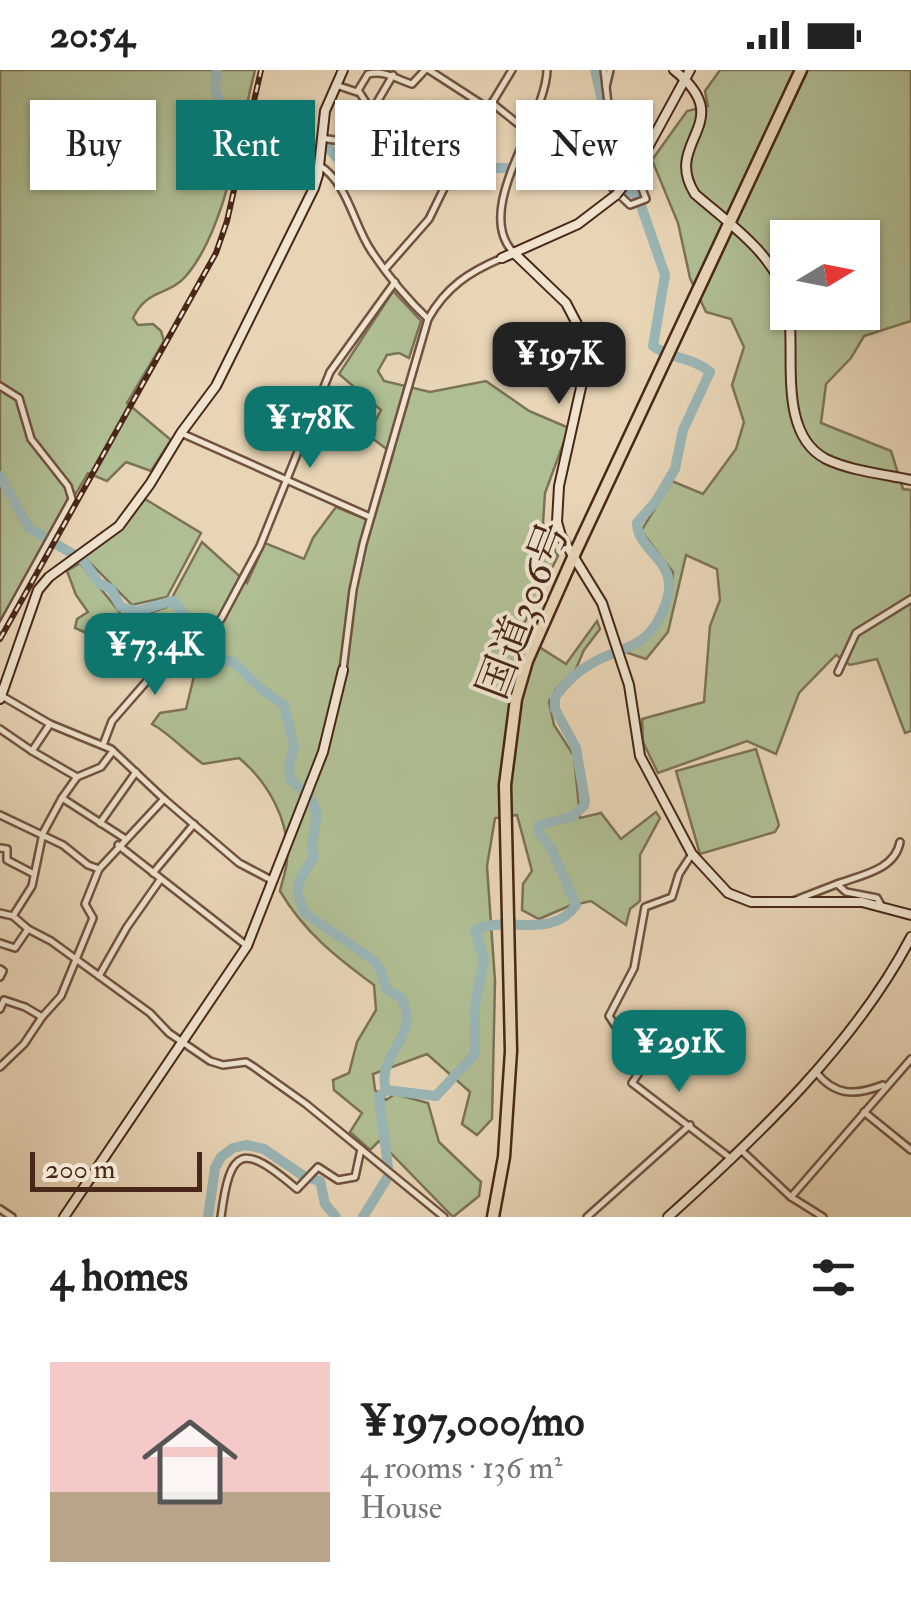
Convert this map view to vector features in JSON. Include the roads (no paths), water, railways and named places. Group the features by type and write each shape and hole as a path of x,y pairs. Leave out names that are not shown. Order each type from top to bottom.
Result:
{"highway":[{"name":"国道306号","path":"493,1217 504,1157 511,1050 504,785 510,733 527,661 801,70"}],"street":[{"path":"274,882 239,863 113,751 50,724 1,697 38,590 49,577 119,526 216,386 314,188 325,111 343,70"},
{"path":"358,90 370,72 393,75 412,84 427,70 480,100"},
{"path":"493,100 512,70"},
{"path":"542,100 547,70"},
{"path":"607,70 608,100"},
{"path":"674,70 688,74 699,97 702,118 686,156 687,178 695,194 770,263"},
{"path":"442,80 448,73"},
{"path":"64,1217 247,946 274,882 333,718 353,590 370,517 428,319 446,291 462,277 578,224 616,195 635,171 688,74"},
{"path":"378,100 393,75"},
{"path":"336,85 358,90 366,100"},
{"path":"321,142 335,143"},
{"path":"516,160 500,224 502,236 514,253 566,303 578,326 584,364 556,514 561,536 602,603 629,684 640,756 692,854 728,893 751,902 862,902 911,915"},
{"path":"319,165 334,178 371,251 428,319"},
{"path":"386,268 428,219 444,190"},
{"path":"614,190 630,205 646,199 642,190"},
{"path":"103,745 112,722 138,691 166,662 221,619 288,479 330,372 395,282"},
{"path":"791,330 794,404 802,437 827,460 911,480"},
{"path":"0,386 19,398 30,439 47,456 72,494 0,628"},
{"path":"181,433 370,517"},
{"path":"838,672 856,633 911,599"},
{"path":"32,752 50,724"},
{"path":"0,729 77,777"},
{"path":"13,916 32,886 32,873 50,818 62,798 77,777 101,767 113,751"},
{"path":"100,823 136,772"},
{"path":"62,798 124,838"},
{"path":"0,1067 24,1044 61,996 93,918 85,904 99,869 164,798"},
{"path":"0,815 99,869"},
{"path":"153,874 194,824"},
{"path":"793,901 890,863 898,855 900,842"},
{"path":"118,845 247,946"},
{"path":"0,848 7,850 7,860 32,873"},
{"path":"692,854 683,866 672,897 646,907 634,968 609,1016 622,1036 653,1052 632,1082 729,1157"},
{"path":"98,976 126,927 160,880"},
{"path":"837,884 846,892 877,898 882,907"},
{"path":"0,926 2,913 13,916 150,1013 183,1044 217,1064 238,1062 254,1067 444,1217"},
{"path":"0,946 15,948 28,929"},
{"path":"668,1217 816,1072 877,996 911,938"},
{"path":"0,969 0,977"},
{"path":"0,1010 2,999 42,1018"},
{"path":"791,1197 911,1059"},
{"path":"816,1072 827,1086 844,1093 886,1084"},
{"path":"864,1112 911,1150"},
{"path":"587,1217 690,1125"},
{"path":"739,1148 791,1197 823,1217"},
{"path":"221,1217 226,1176 238,1160 260,1161 296,1189 318,1167 338,1180 355,1177 362,1150"},
{"path":"0,1208 12,1217"}],"waterway":[{"path":"217,70 215,88 224,116 249,149 259,146 278,127 297,143 325,144 350,173 379,184 435,173 488,168 516,170"},
{"path":"386,1090 436,1096 475,1054 475,1006 484,960 475,930 501,924 542,925 566,916 576,905 551,848 539,833 539,825 571,817 584,806 585,800 576,748 555,709 555,697 584,668 648,635 668,595 667,574 642,539 637,523 675,469 683,430 710,372 653,346 665,275 638,197 613,179 608,169 605,113 595,70"},
{"path":"0,476 29,528 83,560 99,583 111,589 121,607 138,611 172,601 211,658 233,662 284,705 294,746 290,779 310,797 317,813 314,857 299,883 301,903 305,913 373,960 387,990 400,997 406,1010 403,1033 384,1077 386,1090 379,1097 389,1175 363,1217"},
{"path":"208,1217 215,1168 233,1148 246,1145 264,1149 305,1177 320,1181 325,1204 336,1217"}],"railway":[{"path":"0,639 216,253 227,221 261,70"}]}
